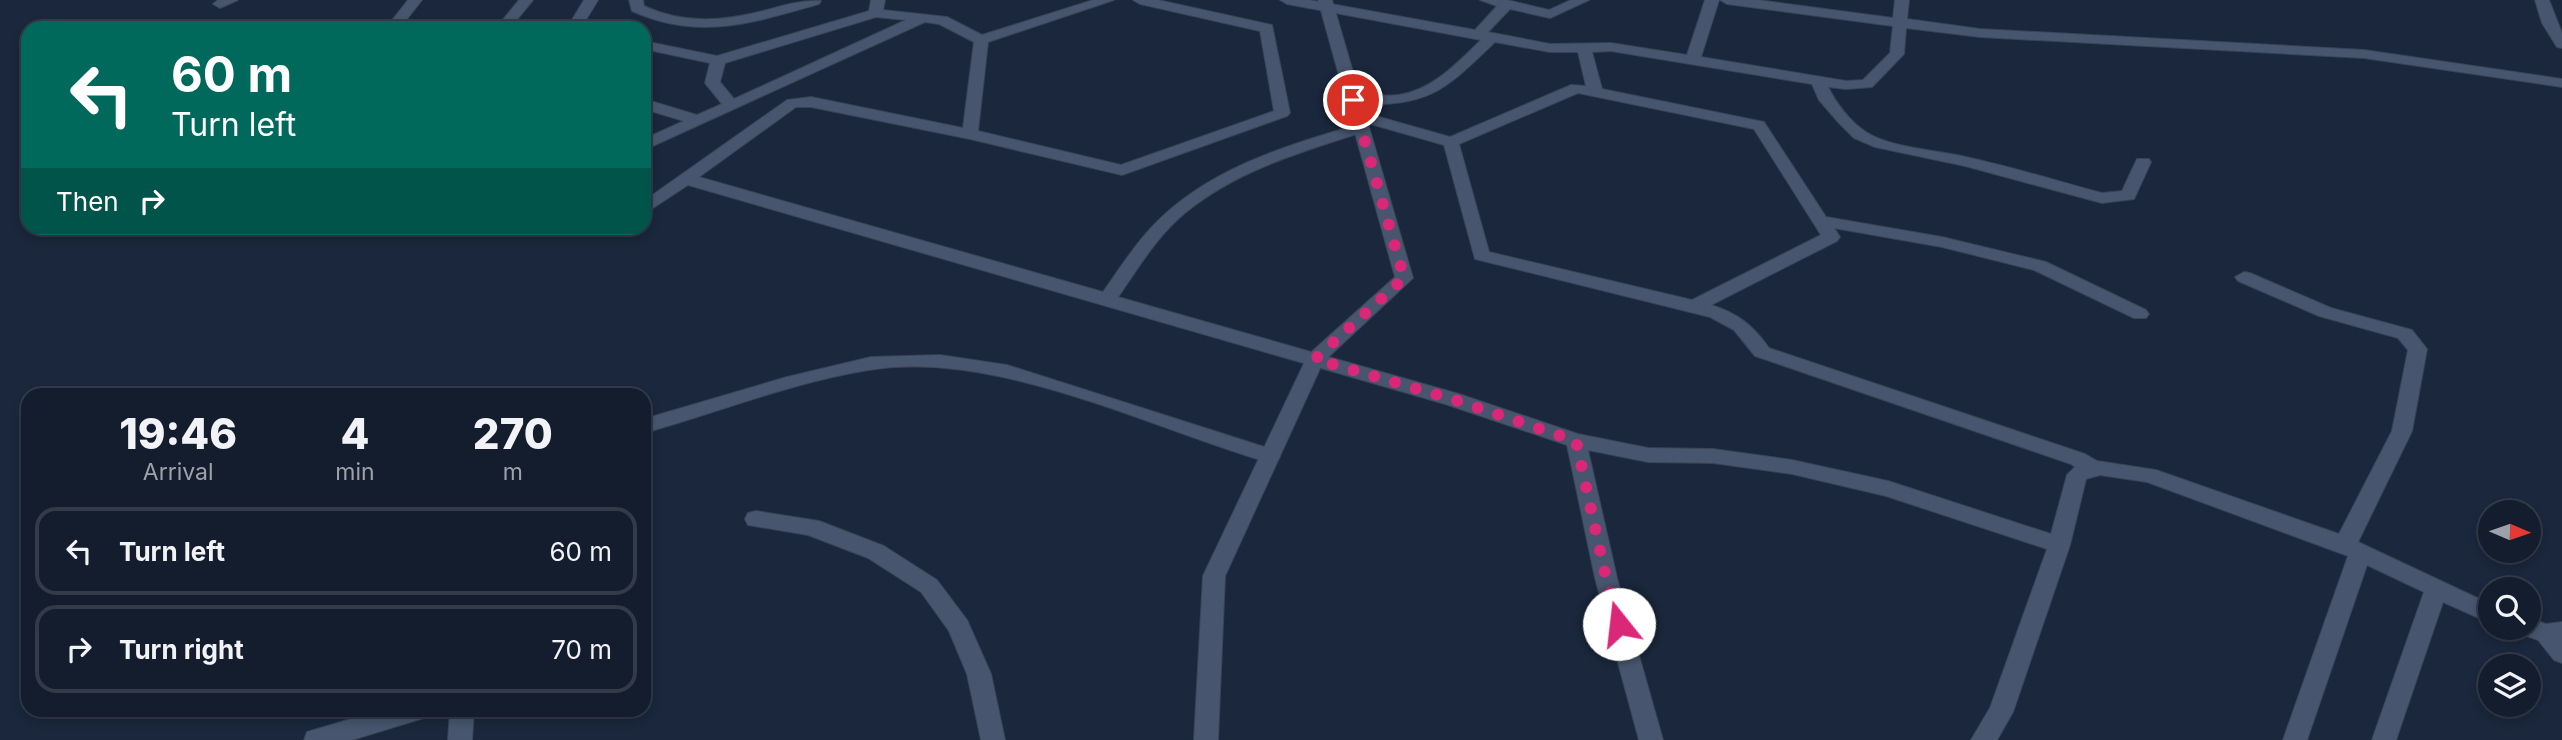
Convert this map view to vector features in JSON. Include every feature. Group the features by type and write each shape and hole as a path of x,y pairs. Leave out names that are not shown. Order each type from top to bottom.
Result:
{"street":[{"path":"398,21 415,0"},
{"path":"509,21 526,0"},
{"path":"578,21 591,0"},
{"path":"636,0 637,8 646,14 678,23 708,25 740,21 814,1"},
{"path":"651,46 718,60 876,6 949,23 981,40 1107,0"},
{"path":"651,204 792,103 811,102 970,134 1122,170 1282,113 1267,28 1140,0"},
{"path":"1287,0 1326,4 1550,48 1611,47 1846,85 1867,84 1897,54 1902,0"},
{"path":"1487,0 1550,14 1582,0"},
{"path":"1692,62 1712,0"},
{"path":"1727,0 1900,23 2017,35 2364,54 2562,83"},
{"path":"2542,0 2549,23 2562,44"},
{"path":"1203,739 1214,576 1315,359 1404,278 1326,4"},
{"path":"1107,299 1158,229 1193,198 1238,173 1294,149 1358,115 1426,93 1445,80 1485,36 1507,4"},
{"path":"651,142 925,17"},
{"path":"970,134 981,40"},
{"path":"1584,47 1595,92"},
{"path":"718,60 712,83 731,106"},
{"path":"1818,81 1827,100 1860,135 1881,144 1967,162 2111,199 2128,195 2143,162"},
{"path":"1358,115 1451,142 1576,88 1759,125 1831,237 1694,306"},
{"path":"651,106 698,120"},
{"path":"1451,142 1481,255 1728,315 1747,329 1762,352 2078,459 2094,469"},
{"path":"686,178 1452,399 1576,441 1648,455 1713,456 1792,467 1888,489 1960,510 2059,545"},
{"path":"1821,221 1942,242 2040,266 2140,314"},
{"path":"2244,277 2325,312 2405,334 2418,349 2402,431 2353,549 2295,740"},
{"path":"651,424 787,383 871,363 940,361 1000,369 1270,456"},
{"path":"1576,441 1606,578 1651,740"},
{"path":"1983,740 2001,712 2059,545 2077,475 2094,469 2123,470 2149,475 2353,549 2478,608"},
{"path":"756,519 811,527 876,552 929,586 959,627 974,662 993,740"},
{"path":"2384,740 2436,589"},
{"path":"2545,630 2562,653"},
{"path":"316,740 394,717"},
{"path":"460,740 462,717"}],"route":[{"path":"1353,100 1404,278 1315,359 1452,399 1576,441 1606,578 1619,624"}]}
